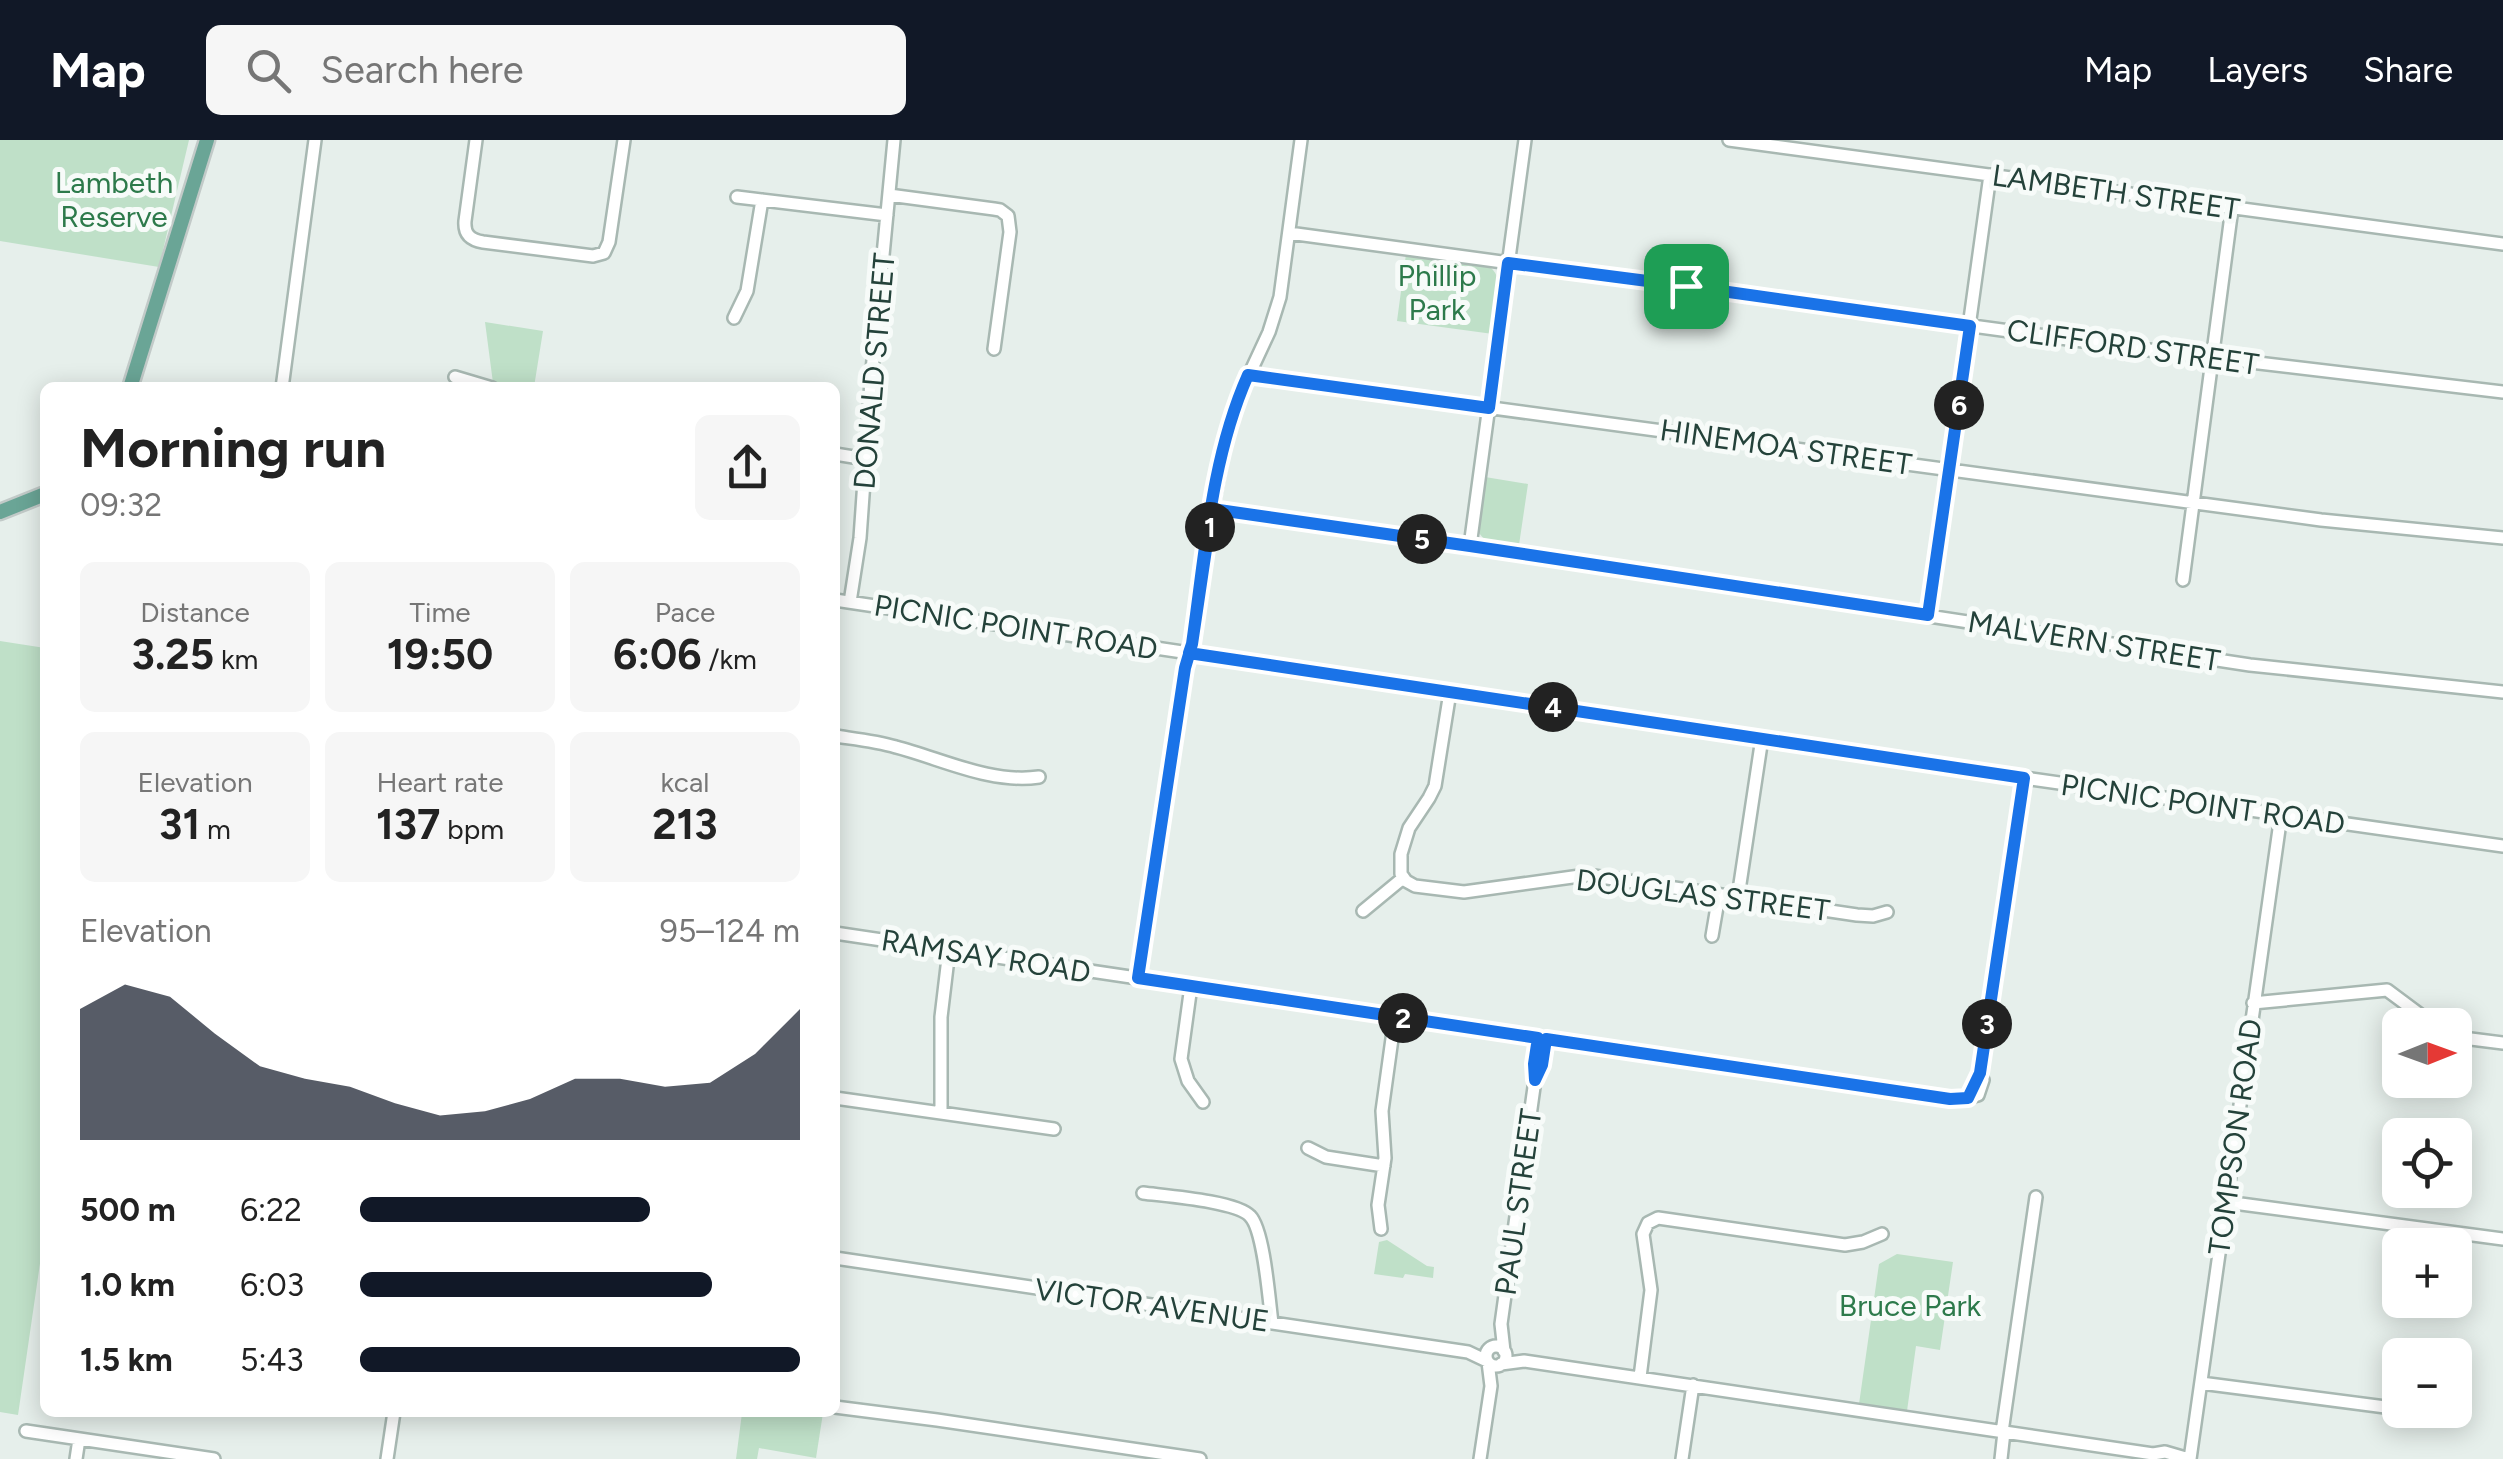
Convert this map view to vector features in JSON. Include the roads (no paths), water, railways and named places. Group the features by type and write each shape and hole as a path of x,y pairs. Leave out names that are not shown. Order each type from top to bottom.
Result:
{"main road":[{"path":"132,382 206,140"},
{"path":"0,512 40,496"}],"street":[{"path":"283,382 315,140"},
{"path":"476,140 466,234 483,242 593,256 604,253 610,242 624,140"},
{"name":"DONALD STREET","path":"850,602 860,538 894,140"},
{"path":"1138,978 1212,509 1230,423 1276,309 1301,140"},
{"path":"1470,546 1525,140"},
{"name":"LAMBETH STREET","path":"1729,140 1806,145 1990,175 2503,244"},
{"path":"1928,615 1990,175"},
{"path":"889,195 1000,210 1008,216 1010,232 994,349"},
{"path":"738,198 887,216"},
{"path":"734,318 747,291 762,200"},
{"path":"2183,580 2232,208"},
{"name":"CLIFFORD STREET","path":"1289,233 2212,358 2503,392"},
{"name":"HINEMOA STREET","path":"1248,375 2335,521 2503,538"},
{"path":"455,377 472,382"},
{"path":"840,455 866,458"},
{"name":"MALVERN STREET","path":"1212,509 2250,666 2503,692"},
{"name":"PICNIC POINT ROAD","path":"840,601 2503,846"},
{"path":"1363,910 1402,878 1405,836 1430,798 1436,779 1450,692"},
{"path":"840,737 891,745 990,774 1040,776"},
{"path":"1738,897 1762,738"},
{"name":"RAMSAY ROAD","path":"840,934 1950,1099 1968,1098 1980,1073 2024,778"},
{"name":"TOMPSON ROAD","path":"2190,1459 2280,816"},
{"name":"DOUGLAS STREET","path":"1402,878 1415,886 1464,892 1588,875 1857,915 1887,912"},
{"path":"1712,936 1719,895"},
{"path":"941,1113 941,1017 950,950"},
{"path":"1191,986 1182,1066 1203,1102"},
{"path":"2254,1003 2387,990 2411,1008"},
{"path":"1381,1229 1378,1204 1384,1166 1382,1111 1395,1016"},
{"name":"PAUL STREET","path":"1480,1459 1490,1386 1495,1381 1496,1328 1501,1324 1535,1080 1534,1064 1542,1038"},
{"path":"2472,1039 2503,1044"},
{"path":"840,1099 1054,1129"},
{"path":"1308,1148 1326,1157 1384,1166"},
{"path":"1143,1193 1234,1207 1249,1214 1258,1228 1272,1323"},
{"path":"2001,1459 2036,1197"},
{"path":"2226,1202 2503,1239"},
{"path":"1648,1204 1653,1220"},
{"path":"1640,1377 1651,1297 1643,1234 1653,1220 1665,1218 1845,1245 1882,1234"},
{"name":"VICTOR AVENUE","path":"840,1259 2158,1457 2164,1452 2190,1459"},
{"path":"2201,1383 2382,1407"},
{"path":"1682,1459 1693,1385"},
{"path":"840,1408 927,1418 1127,1454 1200,1459"},
{"path":"387,1459 393,1417"},
{"path":"26,1431 214,1459"},
{"path":"76,1459 79,1438"}],"park label":[{"name":"Lambeth Reserve","path":"114,199"},
{"name":"Phillip Park","path":"1437,292"},
{"name":"Bruce Park","path":"1910,1305"}]}
